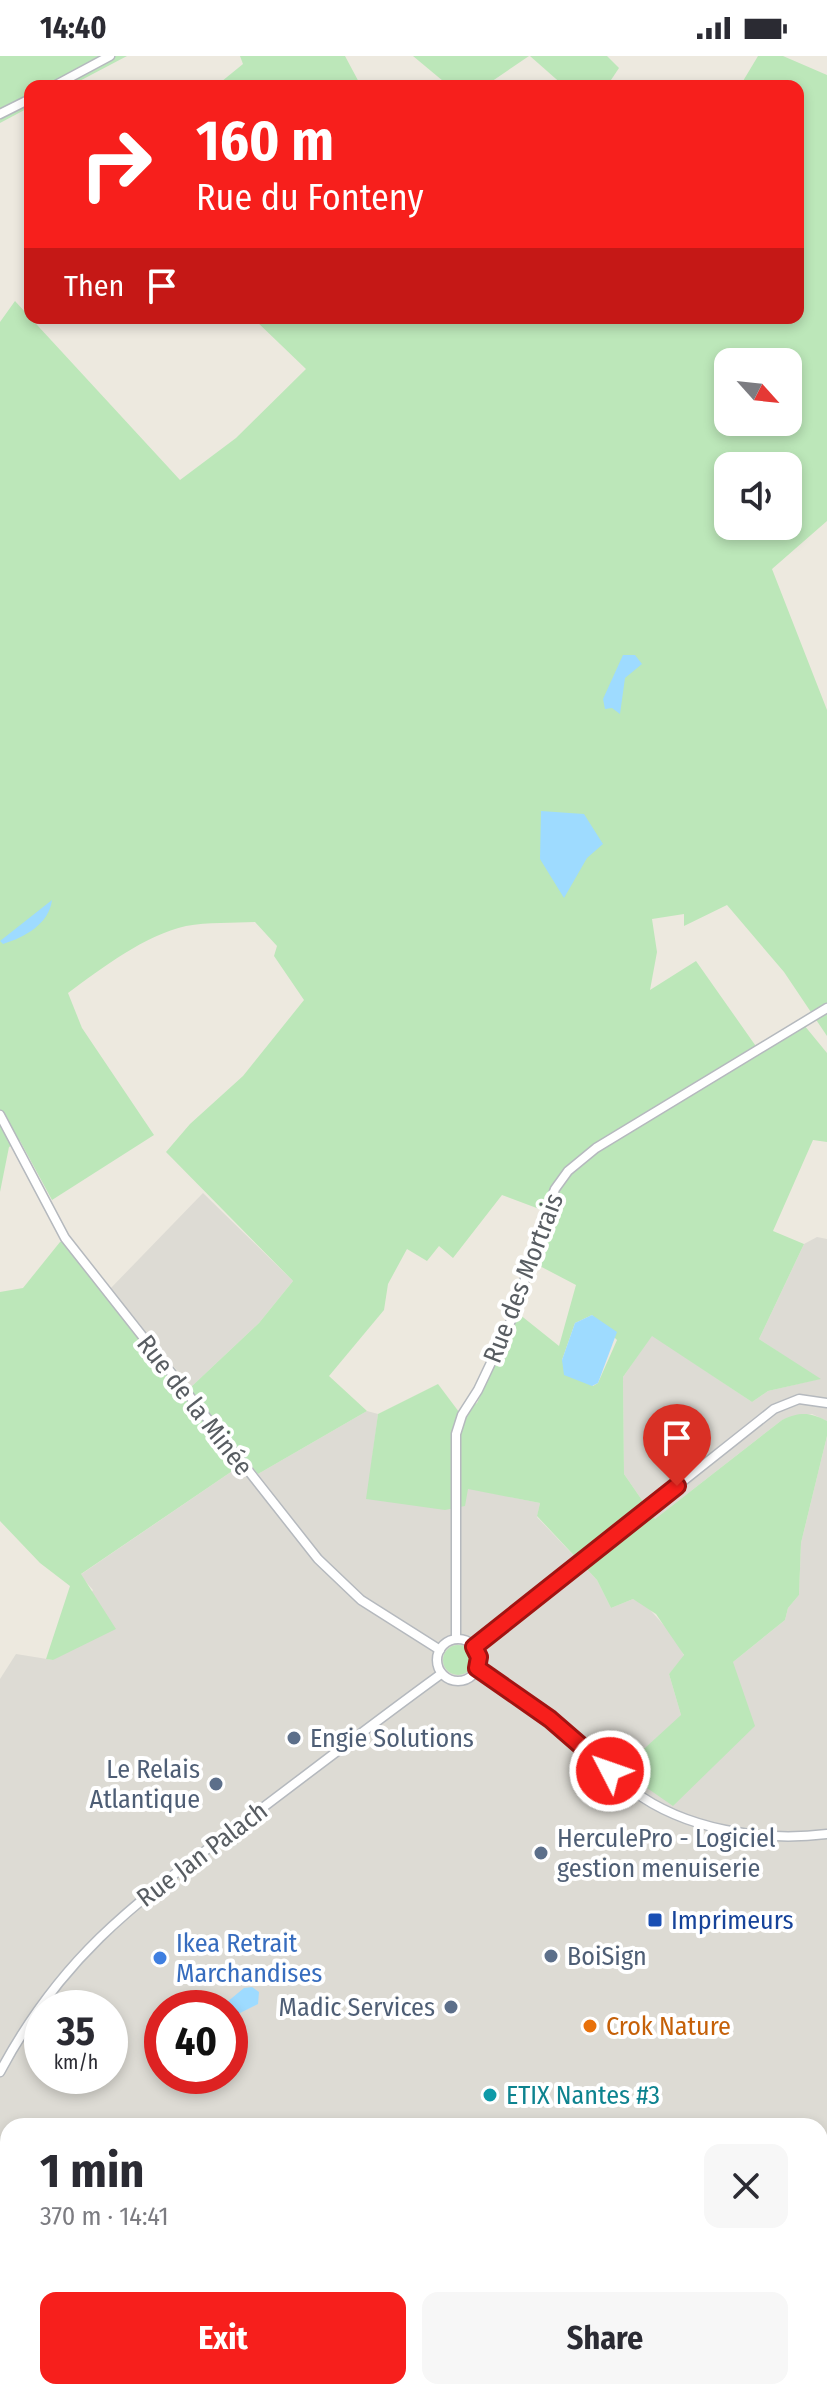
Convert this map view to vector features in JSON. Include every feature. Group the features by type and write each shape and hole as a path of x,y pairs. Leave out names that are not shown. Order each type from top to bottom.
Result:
{"street":[{"path":"65,80 110,56"},
{"path":"0,114 24,102"},
{"name":"Rue des Mortrais","path":"456,1639 456,1434 462,1415 478,1390 517,1308 534,1245 555,1189 568,1171 596,1148 827,1008"},
{"name":"Rue de la Minée","path":"0,1115 65,1238 309,1549 361,1600 440,1650"},
{"path":"474,1647 774,1409 799,1399 827,1403"},
{"path":"456,1639 474,1647 479,1657 477,1668 462,1681 441,1674 437,1661 440,1650 456,1639"},
{"path":"477,1668 550,1719 634,1792 689,1821 749,1833 800,1837 827,1834"},
{"name":"Rue Jan Palach","path":"0,2072 20,2034 58,1979 114,1922 441,1674"}],"shaded area":[{"path":"203,1193 293,1281 259,1323 191,1387 109,1290"},
{"path":"817,1237 827,1239 827,1421 812,1414 782,1420 655,1519 624,1474 623,1377 652,1335 752,1402 768,1391 819,1379 759,1339 804,1244"},
{"path":"367,1411 378,1414 367,1499 467,1488 540,1503 537,1517 597,1580 611,1608 633,1599 645,1604 676,1639 684,1656 669,1674 681,1715 646,1791 733,1662 785,1620 788,1608 799,1595 801,1543 827,1436 827,2118 0,2118 0,1679 16,1654 53,1660 93,1590 80,1575 247,1461 258,1474"}],"green space":[{"path":"0,56 127,56 81,80 24,80 24,110 0,123"},
{"path":"240,56 345,56 358,80 223,80 243,64"},
{"path":"413,56 529,56 494,80 442,80"},
{"path":"530,56 607,56 619,68 611,80 557,80"},
{"path":"758,56 783,56 827,75 827,521 772,569 827,710 827,1036 784,972 727,905 684,926 684,914 652,919 657,952 650,990 696,961 760,1052 804,1025 827,1053 827,1142 813,1140 773,1231 804,1244 759,1339 821,1379 768,1391 752,1402 652,1336 623,1377 624,1474 655,1519 782,1420 799,1414 815,1416 827,1421 827,1436 801,1543 799,1595 788,1608 785,1620 733,1662 755,1726 673,1806 621,1770 681,1715 669,1674 684,1655 656,1614 633,1599 611,1608 597,1580 537,1516 540,1503 468,1489 465,1506 445,1510 366,1499 378,1414 438,1384 459,1412 477,1403 519,1314 559,1346 576,1285 534,1263 550,1213 502,1195 453,1258 439,1246 427,1261 407,1249 388,1284 384,1310 329,1376 367,1411 258,1474 247,1461 81,1574 116,1629 53,1660 46,1659 70,1586 40,1563 0,1521 0,1292 23,1288 60,1242 72,1242 146,1337 191,1387 259,1323 293,1281 166,1152 190,1124 243,1076 304,1000 274,956 277,946 255,922 186,926 155,937 124,954 68,993 82,1028 154,1135 52,1200 20,1141 9,1147 0,1192 0,322 15,301 24,311 24,324 36,324 180,480 236,438 306,369 259,324 804,324 804,80 744,80","holes":["592,1315 617,1340 598,1383 593,1386 562,1360 575,1323"]},
{"path":"458,1645 464,1646 472,1654 472,1666 464,1674 458,1675 452,1674 444,1666 443,1660 444,1654 452,1646"}],"water":[{"path":"623,655 635,655 642,664 625,678 620,714 612,708 605,709 603,699"},
{"path":"541,811 584,814 603,844 587,858 564,898 540,859"},
{"path":"52,900 46,916 35,928 3,944 0,941"},
{"path":"592,1315 617,1332 598,1383 592,1386 564,1375 562,1360 575,1323"},
{"path":"252,1987 259,1992 258,2004 248,2009 248,1990 242,1990"}],"place":[{"name":"Engie Solutions","path":"294,1738"},
{"name":"Le Relais Atlantique","path":"216,1784"},
{"name":"HerculePro - Logiciel gestion menuiserie","path":"541,1853"},
{"name":"Imprimeurs","path":"655,1920"},
{"name":"BoiSign","path":"551,1956"},
{"name":"Ikea Retrait Marchandises","path":"160,1958"},
{"name":"Madic Services","path":"451,2007"},
{"name":"Crok Nature","path":"590,2026"},
{"name":"ETIX Nantes #3","path":"490,2095"}],"route":[{"path":"610,1771 550,1719 477,1668 479,1657 474,1647 677,1486"}]}
